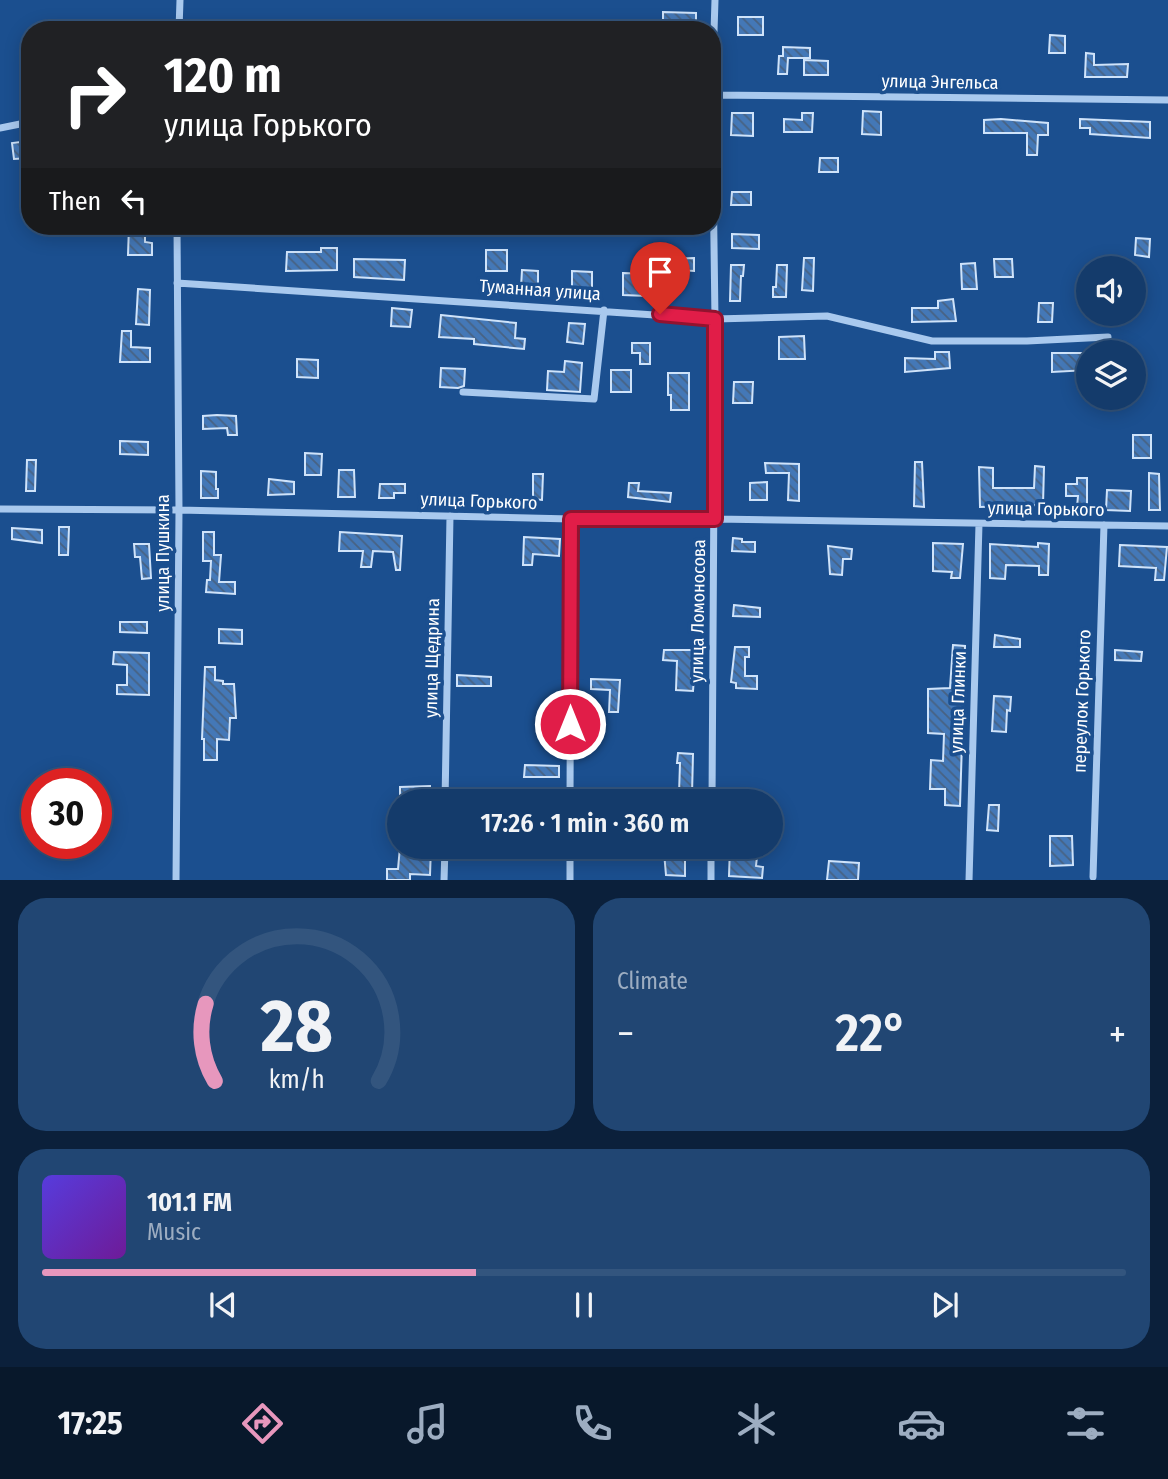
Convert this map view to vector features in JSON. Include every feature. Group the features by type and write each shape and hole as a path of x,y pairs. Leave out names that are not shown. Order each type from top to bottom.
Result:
{"street":[{"path":"179,21 180,0"},
{"name":"улица Ломоносова","path":"714,21 715,0"},
{"name":"улица Энгельса","path":"721,95 1168,100"},
{"path":"0,128 21,124"},
{"name":"улица Пушкина","path":"176,880 179,510 177,235"},
{"name":"улица Ломоносова","path":"712,789 714,235"},
{"name":"Туманная улица","path":"177,283 715,319 827,316 932,341 1027,341 1108,337"},
{"path":"463,392 594,399 604,310"},
{"name":"улица Горького","path":"0,509 1168,526"},
{"name":"улица Щедрина","path":"445,789 450,516"},
{"path":"570,789 571,519"},
{"name":"улица Глинки","path":"969,880 979,524"},
{"name":"переулок Горького","path":"1093,877 1104,526"},
{"path":"444,859 444,880"},
{"path":"570,859 570,880"},
{"path":"711,859 711,880"}],"building":[{"path":"663,12 696,13 696,21 663,21"},
{"path":"738,17 763,17 763,35 738,35"},
{"path":"1050,35 1065,36 1065,53 1049,53"},
{"path":"783,47 810,48 810,58 788,58 787,74 778,74 779,56 783,56"},
{"path":"1086,53 1094,54 1094,65 1128,64 1127,77 1085,77"},
{"path":"804,60 828,61 828,75 804,75"},
{"path":"863,111 881,112 881,135 862,134"},
{"path":"732,113 753,113 753,136 731,135"},
{"path":"802,113 813,113 812,132 784,132 784,119 802,120"},
{"path":"1080,119 1150,122 1150,138 1090,134 1090,128 1080,128"},
{"path":"984,120 1048,123 1048,135 1038,135 1037,155 1027,155 1027,133 984,133"},
{"path":"21,142 21,159 14,159 12,143"},
{"path":"820,158 838,158 838,172 819,172"},
{"path":"732,192 751,192 751,205 731,205"},
{"path":"732,234 759,235 759,249 732,248"},
{"path":"129,235 145,235 145,242 152,243 152,255 128,255"},
{"path":"1136,238 1150,239 1149,257 1135,255"},
{"path":"321,248 337,248 337,270 286,271 287,252 321,252"},
{"path":"486,250 507,250 507,271 486,271"},
{"path":"694,258 694,271 666,269 667,259"},
{"path":"804,258 814,258 813,291 802,290"},
{"path":"354,259 405,260 404,280 354,277"},
{"path":"994,259 1012,259 1013,277 995,277"},
{"path":"975,263 977,289 962,289 961,264"},
{"path":"731,265 744,265 740,301 730,301"},
{"path":"777,265 787,265 786,297 773,297"},
{"path":"522,270 538,271 538,288 521,288"},
{"path":"572,271 592,272 592,291 572,290"},
{"path":"623,273 648,274 647,296 623,295"},
{"path":"138,289 150,290 149,325 136,324"},
{"path":"953,299 956,321 912,322 912,308 938,308 938,301"},
{"path":"1039,303 1053,303 1052,322 1038,322"},
{"path":"392,308 412,310 410,327 391,326"},
{"path":"441,315 516,323 515,338 525,339 524,349 474,344 474,339 439,337"},
{"path":"569,323 585,324 583,344 567,342"},
{"path":"122,331 131,331 131,347 150,348 150,362 120,362"},
{"path":"804,336 805,359 779,359 779,337"},
{"path":"632,343 650,343 650,364 640,364 640,353 632,353"},
{"path":"935,352 949,352 950,368 905,372 905,358 935,359"},
{"path":"1052,353 1076,353 1076,371 1052,372"},
{"path":"297,359 318,360 318,378 297,377"},
{"path":"565,361 582,363 580,392 547,390 548,371 564,372"},
{"path":"441,368 465,369 464,386 440,387"},
{"path":"611,370 631,370 631,392 611,392"},
{"path":"668,373 689,373 689,410 671,410"},
{"path":"734,382 753,382 752,403 733,403"},
{"path":"203,416 236,416 237,435 228,435 227,428 203,429"},
{"path":"1133,435 1151,435 1151,458 1133,458"},
{"path":"120,441 148,442 148,455 120,454"},
{"path":"305,453 322,454 321,475 305,475"},
{"path":"27,460 36,460 35,491 26,491"},
{"path":"915,462 922,462 924,507 914,506"},
{"path":"765,463 799,464 799,501 788,500 789,473 766,473"},
{"path":"1035,466 1044,467 1043,505 980,507 979,467 993,468 993,488 1034,488"},
{"path":"339,470 354,470 355,497 338,497"},
{"path":"201,471 216,472 218,498 201,498"},
{"path":"1149,473 1159,474 1160,510 1149,510"},
{"path":"533,474 543,474 542,500 533,499"},
{"path":"1077,478 1087,478 1087,508 1077,507 1078,496 1066,496 1066,484 1077,484"},
{"path":"269,479 294,482 294,494 268,495"},
{"path":"767,482 767,500 750,500 750,483"},
{"path":"629,483 639,483 638,491 671,493 670,502 628,497"},
{"path":"380,484 405,484 405,493 394,493 394,498 379,498"},
{"path":"1107,490 1131,491 1130,511 1106,510"},
{"path":"59,527 69,527 68,555 59,555"},
{"path":"12,528 42,530 42,543 12,539"},
{"path":"203,532 214,532 214,555 221,555 219,582 235,582 235,594 206,592 211,561 203,561"},
{"path":"340,532 402,536 400,570 396,570 393,552 373,551 371,567 361,567 363,551 339,551"},
{"path":"524,537 560,539 559,556 533,554 532,565 523,565"},
{"path":"733,538 742,539 742,542 755,542 755,552 732,551"},
{"path":"933,543 963,544 960,578 951,578 952,572 933,571"},
{"path":"1038,543 1049,544 1048,575 1039,575 1039,566 1006,565 1005,579 990,578 990,544 1038,547"},
{"path":"134,544 149,544 151,578 142,579 140,557 135,557"},
{"path":"1120,545 1167,547 1164,580 1155,580 1156,568 1119,566"},
{"path":"828,546 852,549 851,559 843,559 842,575 830,574"},
{"path":"734,605 760,608 760,617 733,616"},
{"path":"120,622 147,622 147,633 120,632"},
{"path":"219,629 242,630 242,644 219,643"},
{"path":"995,635 1020,639 1020,647 994,647"},
{"path":"953,645 965,646 960,806 945,805 945,789 930,789 931,760 943,761 944,734 928,733 928,689 950,688"},
{"path":"735,647 749,647 749,657 745,657 745,676 757,676 757,689 736,688 736,683 731,682"},
{"path":"664,650 692,650 693,691 676,690 677,661 663,660"},
{"path":"1115,650 1142,652 1141,661 1115,660"},
{"path":"114,652 149,653 149,695 117,694 117,685 127,685 127,665 113,664"},
{"path":"205,667 215,667 215,680 223,681 223,684 234,684 236,718 230,718 229,740 217,739 217,760 204,760 202,739"},
{"path":"457,675 491,677 491,686 457,686"},
{"path":"591,679 620,680 618,712 609,712 610,690 591,689"},
{"path":"994,696 1011,697 1010,711 1007,710 1006,732 992,731"},
{"path":"678,753 693,754 692,789 679,789 680,763 677,763"},
{"path":"525,765 559,766 559,777 524,777"},
{"path":"430,786 430,789 400,789"},
{"path":"989,805 999,805 998,831 987,830"},
{"path":"1050,836 1072,836 1073,865 1050,866"},
{"path":"399,859 431,859 430,875 410,874 410,880 387,880 387,869 398,869"},
{"path":"665,859 685,859 685,876 666,875"},
{"path":"730,859 757,859 756,866 763,867 762,878 729,876"},
{"path":"829,861 859,863 858,880 827,880"}],"route":[{"path":"570,724 571,519 715,519 715,319 660,314"}]}
